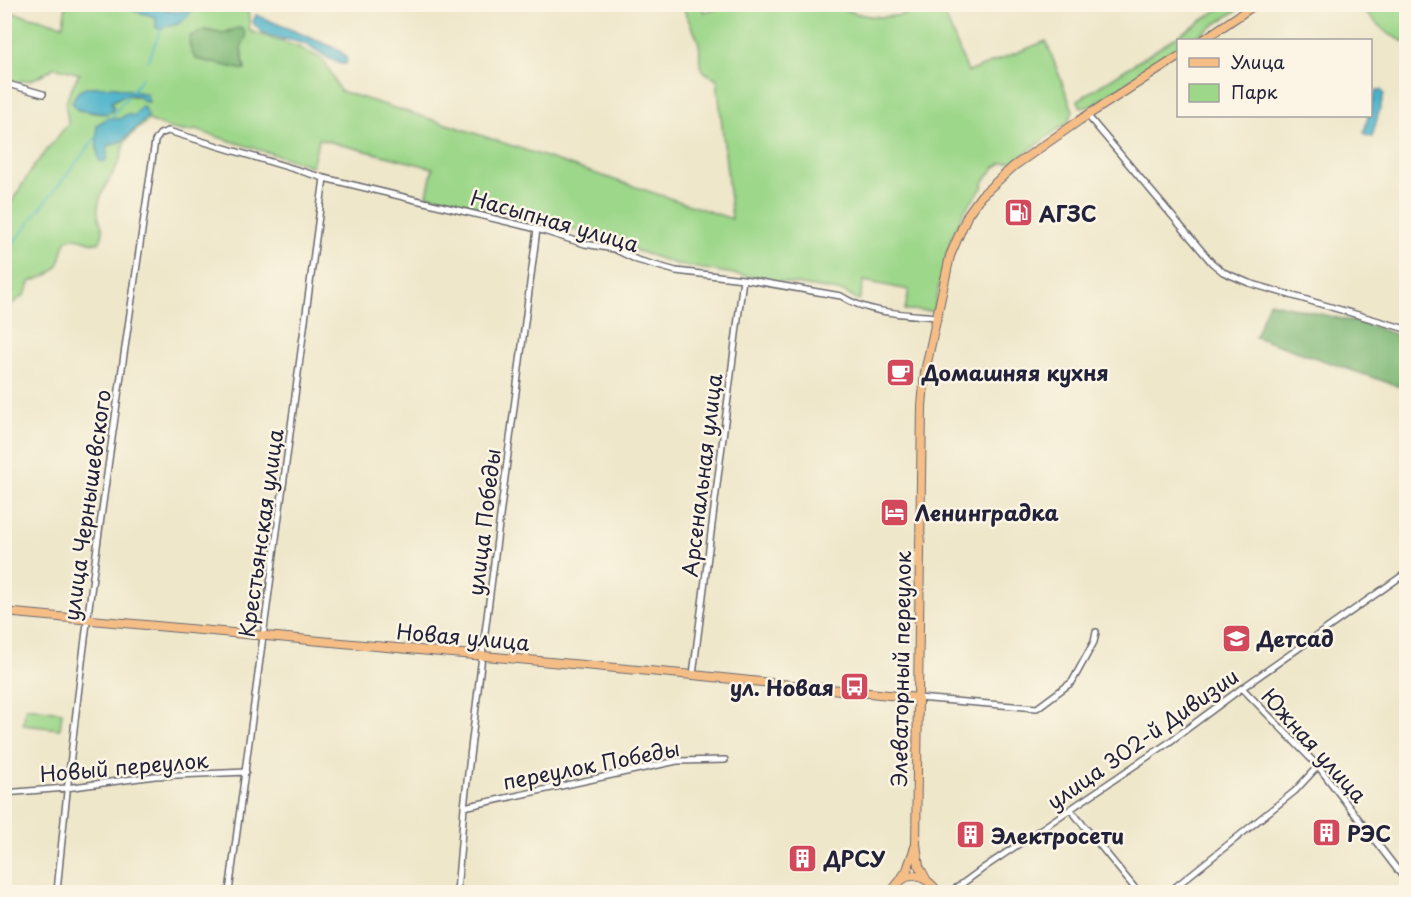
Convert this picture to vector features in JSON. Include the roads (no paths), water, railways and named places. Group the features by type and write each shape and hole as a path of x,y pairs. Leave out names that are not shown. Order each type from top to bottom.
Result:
{"main road":[{"path":"1204,39 1256,4"},
{"name":"Элеваторный переулок","path":"926,879 920,866 916,844 922,406 925,372 955,242 968,214 981,196 1014,166 1177,58"},
{"name":"Новая улица","path":"4,612 693,675 918,698"},
{"name":"Элеваторный переулок","path":"892,892 907,870 916,844"},
{"path":"901,880 917,876 926,879 938,892"}],"street":[{"path":"4,83 43,94"},
{"path":"1088,116 1212,263 1224,272 1249,283 1407,329"},
{"name":"Насыпная улица","path":"168,131 324,178 537,228 585,244 614,249 638,260 676,271 743,279 841,296 855,305 937,317"},
{"name":"улица Чернышевского","path":"57,892 66,788 86,620 155,141 160,134 168,131"},
{"name":"Крестьянская улица","path":"229,892 324,178"},
{"name":"улица Победы","path":"457,892 464,807 482,656 537,228"},
{"name":"Арсенальная улица","path":"693,675 743,279"},
{"name":"улица 302-й Дивизии","path":"938,892 953,890 1071,810 1407,573"},
{"path":"918,698 1037,708 1072,682 1094,642 1096,632"},
{"name":"Южная улица","path":"1242,688 1318,766 1407,881"},
{"name":"переулок Победы","path":"464,807 677,761 726,760"},
{"path":"1169,892 1295,791 1318,766"},
{"name":"Новый переулок","path":"4,793 66,788 155,776 246,772"},
{"path":"1071,810 1138,892"}],"water":[{"path":"134,5 182,11 187,5 195,5 181,22 161,29 156,28 156,17 134,11"},
{"path":"256,15 335,48 345,56 346,64 337,62 304,44 263,32 253,22"},
{"path":"91,87 116,87 146,94 149,102 129,95 111,102 114,108 107,114 78,110 72,102 74,98 79,91"},
{"path":"1376,90 1381,90 1384,94 1372,137 1364,133 1368,117 1372,117 1372,102"},
{"path":"142,106 148,117 122,141 108,146 106,160 99,161 97,125 108,118 120,119 127,114 134,116"}],"waterway":[{"path":"148,61 161,29"},
{"path":"132,91 142,78"},
{"path":"109,120 129,95"},
{"path":"4,255 97,136"}],"place":[{"name":"АГЗС","path":"1018,213"},
{"name":"Домашняя кухня","path":"901,372"},
{"name":"Ленинградка","path":"894,512"},
{"name":"Детсад","path":"1236,638"},
{"name":"ул. Новая","path":"855,687"},
{"name":"РЭС","path":"1326,833"},
{"name":"Электросети","path":"970,835"},
{"name":"ДРСУ","path":"803,858"}]}
